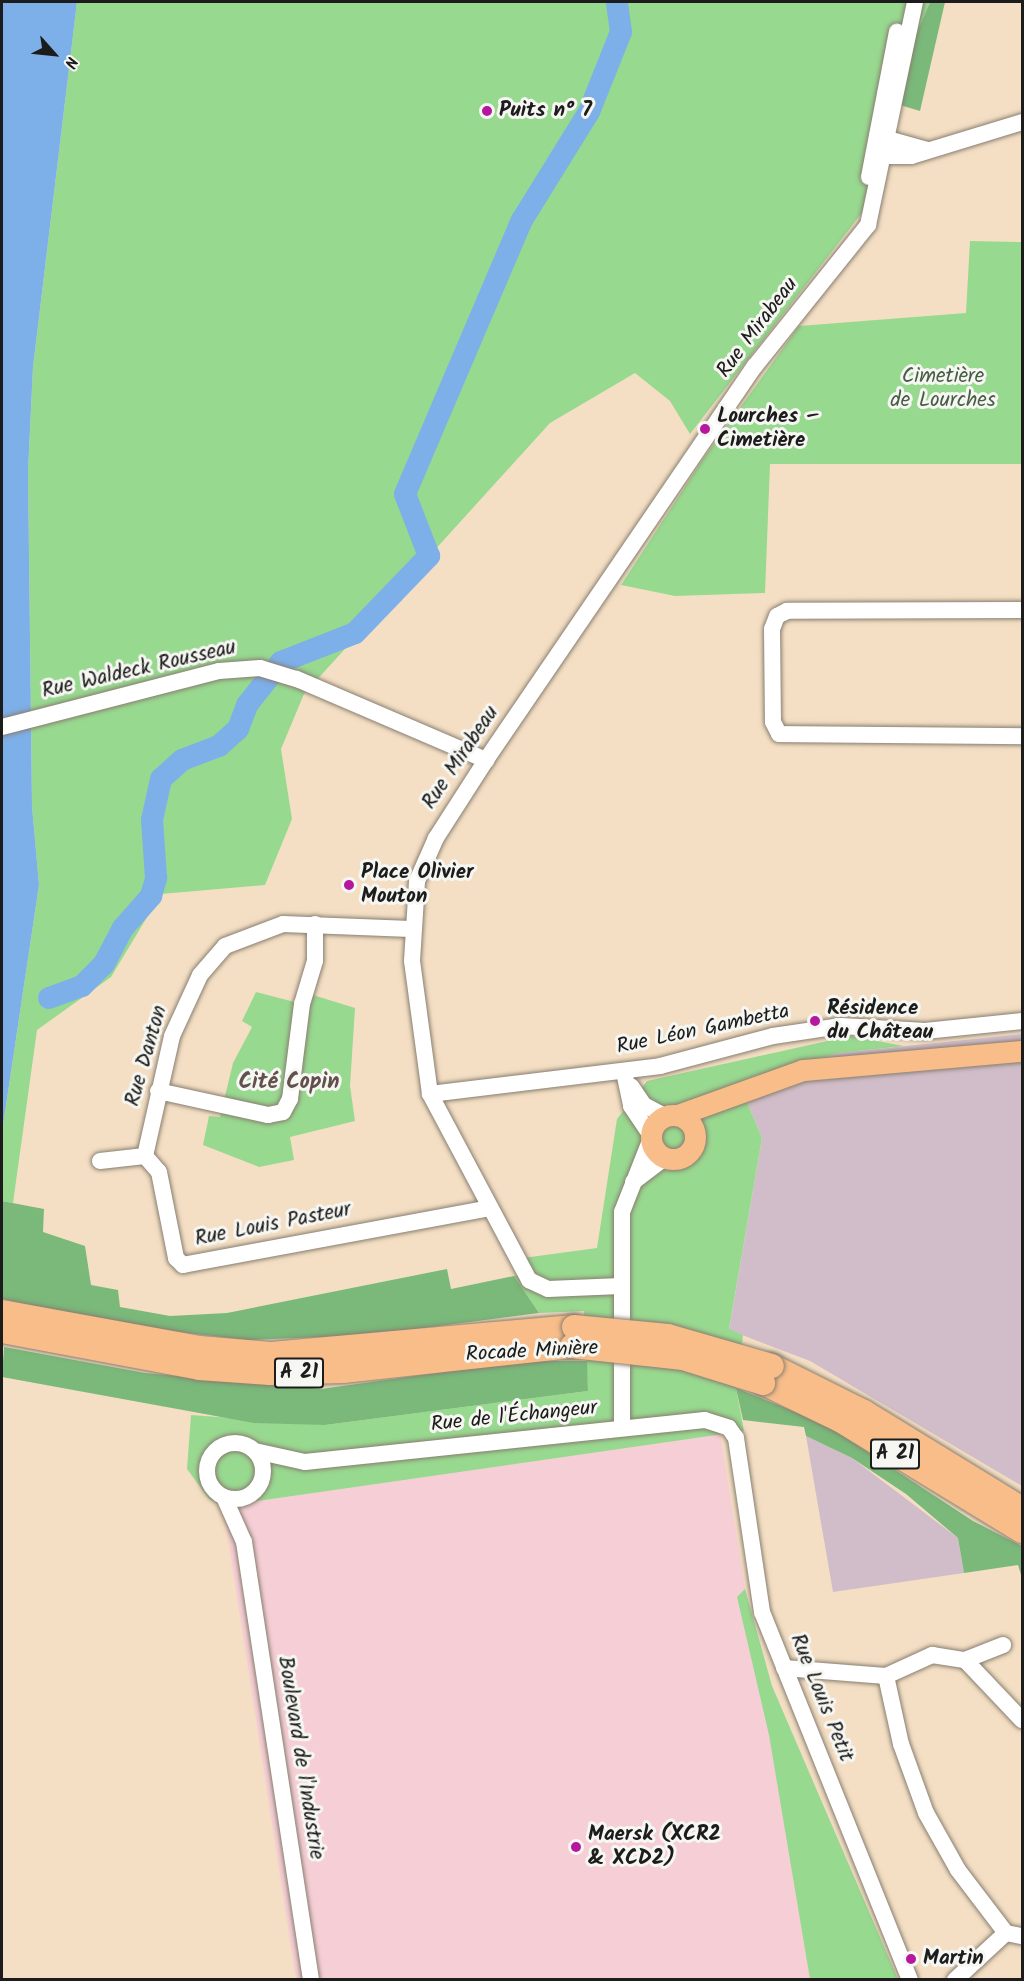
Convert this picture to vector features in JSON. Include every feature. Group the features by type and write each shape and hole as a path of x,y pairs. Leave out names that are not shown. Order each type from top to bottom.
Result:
{"highway":[{"name":"Rocade Minière","path":"2,1312 29,1327"},
{"name":"Rocade Minière","path":"2,1331 29,1327 200,1348 271,1354 573,1337 668,1336 864,1412 1016,1504"},
{"name":"Rocade Minière","path":"767,1375 1023,1530"}],"main road":[{"path":"737,1092 705,1119 688,1153 666,1158 650,1137 672,1115 737,1092 818,1068 1023,1051"},
{"path":"672,1115 690,1123 695,1136"}],"street":[{"name":"Rue Mirabeau","path":"621,1286 537,1287 525,1275 430,1094 411,929 423,863 486,760 755,366 853,242 879,156 913,2"},
{"path":"879,156 927,150 1023,122"},
{"path":"882,136 927,150"},
{"path":"1023,610 787,611 777,616 772,629 773,722 779,734 1023,736"},
{"name":"Rue Waldeck Rousseau","path":"2,727 219,671 260,668 287,675 486,760"},
{"path":"158,1091 268,1115 284,1112 289,1104 302,1004 315,961 315,924"},
{"name":"Rue Danton","path":"145,1156 158,1091 179,1017 218,952 267,927 315,924 411,929"},
{"name":"Rue Léon Gambetta","path":"430,1094 624,1072 782,1034 857,1025 925,1031 1023,1021"},
{"path":"624,1072 640,1101 672,1115"},
{"path":"622,1428 621,1286 625,1196 650,1137 631,1106 624,1072"},
{"path":"100,1161 145,1156"},
{"name":"Rue Louis Pasteur","path":"145,1156 159,1172 176,1258 183,1264 490,1208"},
{"path":"625,1196 642,1173 666,1158"},
{"name":"Rue de l'Échangeur","path":"262,1478 305,1462 705,1420 726,1426"},
{"name":"Rue Louis Petit","path":"726,1426 736,1438 760,1602 783,1668 910,1980"},
{"path":"234,1442 255,1451 262,1478 251,1494 224,1497 208,1480 210,1457 234,1442"},
{"name":"Rue de l'Échangeur","path":"255,1451 305,1462"},
{"name":"Boulevard de l'Industrie","path":"244,1542 251,1494"},
{"name":"Boulevard de l'Industrie","path":"224,1497 244,1542 311,1980"},
{"path":"783,1668 886,1676 932,1655 965,1660 1003,1645"},
{"path":"965,1660 1023,1720"},
{"path":"886,1676 900,1744 926,1813 958,1870 1014,1934 956,1980"}],"shaded area":[{"path":"1022,1034 1022,1486 810,1361 729,1330 762,1138 739,1083 838,1053"},
{"path":"720,1432 745,1589 772,1686 898,1979 296,1979 223,1506"},
{"path":"806,1436 852,1458 958,1538 964,1573 833,1592"}],"green space":[{"path":"77,2 930,2 914,40 882,187 690,434 670,401 635,373 550,423 304,694 281,749 292,819 265,885 161,894 111,977 37,1030 13,1203 2,1201 2,1132 39,885 32,806 28,471 33,367"},
{"path":"930,2 945,2 920,111 900,105 914,40"},
{"name":"Cimetière de Lourches","path":"970,241 1022,242 1022,464 770,464 765,593 675,596 621,585 703,459 799,326 966,313"},
{"path":"256,992 310,1006 313,995 355,1008 350,1086 355,1121 290,1137 294,1160 259,1167 203,1145 209,1116 220,1117 233,1063 252,1027 242,1021"},
{"path":"850,1036 904,1046 838,1053 739,1083 762,1138 729,1329 743,1335 736,1388 744,1431 223,1506 209,1499 187,1469 191,1415 325,1425 588,1391 584,1311 539,1313 514,1276 529,1271 523,1258 597,1248 617,1119 647,1081"},
{"path":"2,1201 44,1209 43,1232 85,1246 91,1285 118,1290 120,1307 170,1316 227,1313 447,1269 451,1289 514,1276 539,1313 369,1335 247,1340 145,1328 2,1299"},
{"path":"4,1347 145,1373 321,1389 523,1361 587,1361 588,1391 325,1425 254,1423 2,1377"},
{"path":"736,1388 825,1424 973,1521 1022,1546 1022,1578 1018,1565 964,1573 958,1538 906,1494 852,1458 806,1436 804,1427 743,1420"},
{"path":"745,1589 772,1686 898,1979 810,1979 769,1735 737,1597"}],"water":[{"path":"2,2 77,2 33,367 28,471 32,806 39,885 2,1132"}],"waterway":[{"path":"49,998 82,986 104,964 123,928 151,896 156,878 152,820 161,779 182,760 219,746 238,729 247,705 281,662 355,633 429,556 405,494 522,220 589,112 621,32 617,2"}],"place":[{"name":"Puits n° 7","path":"487,111"},
{"name":"Lourches – Cimetière","path":"705,429"},
{"name":"Place Olivier Mouton","path":"349,885"},
{"name":"Résidence du Château","path":"815,1021"},
{"name":"Maersk (XCR2 & XCD2)","path":"576,1847"},
{"name":"Martin","path":"911,1959"}],"district":[{"name":"Cité Copin","path":"289,1083"}]}
